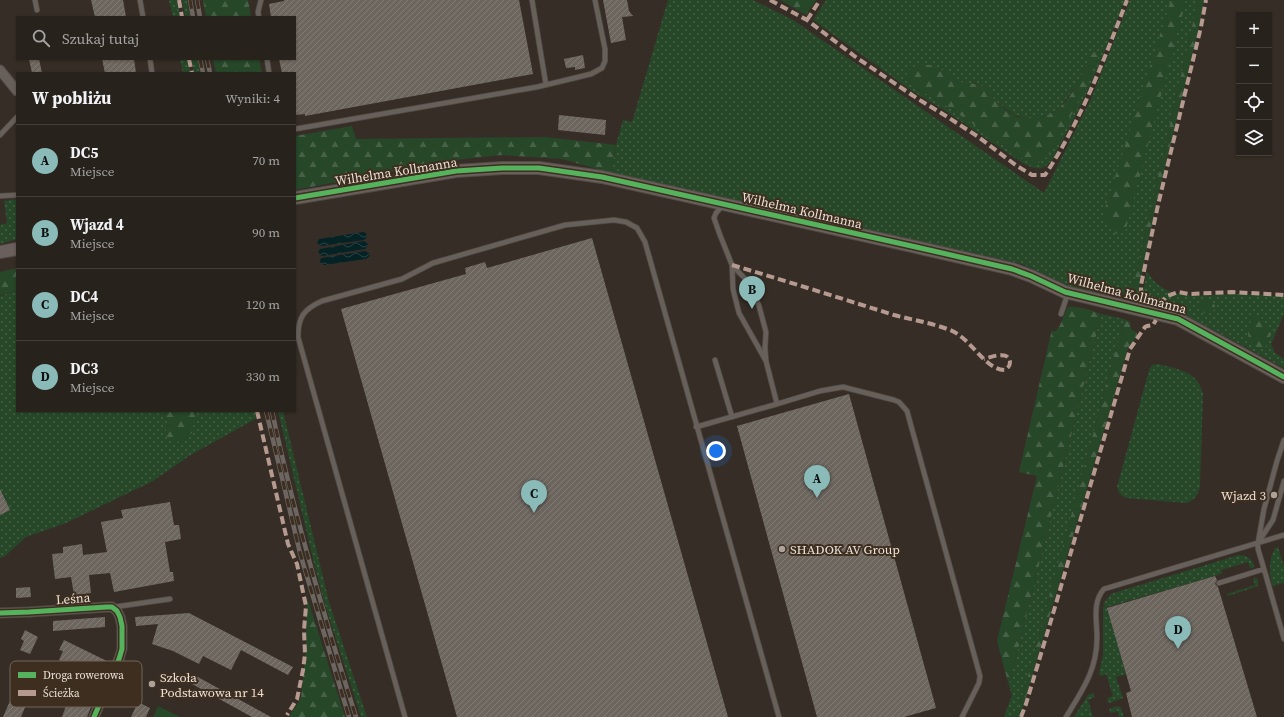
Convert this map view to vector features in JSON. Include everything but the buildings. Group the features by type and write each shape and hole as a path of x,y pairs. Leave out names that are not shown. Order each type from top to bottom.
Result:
{"street":[{"path":"2,75 16,90"},
{"name":"Wilhelma Kollmanna","path":"296,198 344,191 447,172 502,168 530,168 552,169 590,175 1012,269 1068,293 1181,320 1284,377"},
{"path":"0,252 16,249"},
{"path":"112,607 117,611 120,617 122,649 119,661"},
{"name":"Leśna","path":"0,612 29,612 112,607"},
{"path":"94,717 98,707"}],"lane":[{"path":"35,0 37,10"},
{"path":"140,0 143,16"},
{"path":"259,16 258,12 261,0"},
{"path":"532,0 546,85"},
{"path":"296,129 546,85 591,74 602,68 605,61 605,49 596,0"},
{"path":"150,60 152,72"},
{"path":"266,60 269,72"},
{"path":"0,135 16,118"},
{"path":"0,196 16,195"},
{"path":"724,204 716,213 714,218 732,264 733,289 739,313 766,361"},
{"path":"405,717 298,337 298,326 303,314 310,306 322,301 402,279 432,263 565,226 614,220 626,222 637,228 645,242 779,717"},
{"path":"732,264 750,284 759,306 766,332 766,361 777,404"},
{"path":"1061,314 1068,293"},
{"path":"715,360 732,417"},
{"path":"696,427 820,391 844,387 894,400 903,405 906,411 980,676 979,682 962,717"},
{"path":"1284,440 1276,461 1264,508 1258,543 1258,549 1284,639"},
{"path":"1258,543 1273,520 1284,481"},
{"path":"1066,717 1088,681 1095,660 1097,640 1097,600 1104,588 1284,535"},
{"path":"1219,583 1264,569"},
{"path":"112,607 170,600"}],"green space":[{"path":"169,0 177,0 180,16 173,16"},
{"path":"182,0 187,0 190,16 185,16"},
{"path":"203,0 248,0 251,16 206,16"},
{"path":"668,0 753,0 793,20 1044,193 1091,99 1130,0 1198,0 1131,296 1109,291 1106,294 1071,287 1022,264 611,173 616,145 623,120 632,122"},
{"path":"780,0 816,0 806,15"},
{"path":"826,0 1125,0 1096,73 1070,126 1052,160 1041,168 1034,168 1024,164 944,110 912,91 813,20","holes":["1094,52 1098,58 1074,108 1048,156 1025,160 947,106 913,86 939,68 954,80 964,83 975,83 984,87 998,103 1014,115 1024,118 1038,118 1049,115 1060,107 1077,85 1091,54"]},
{"path":"1171,0 1186,0 1125,232 1117,234 1112,230 1103,215"},
{"path":"1198,0 1204,0 1199,27 1156,204 1139,288 1141,295 1157,303 1156,305 1132,300 1131,296"},
{"path":"1094,52 1098,53 1098,58 1064,130 1048,155 1038,163 1025,160 947,106 913,86 907,80 906,76 908,71 916,66 926,65 936,67 955,80 978,84 984,87 1001,106 1015,116 1022,118 1033,118 1045,116 1054,112 1063,104 1077,85 1091,54"},
{"path":"180,60 188,60 190,72 183,72"},
{"path":"191,60 197,60 200,72 194,72"},
{"path":"213,60 259,60 262,72 216,72"},
{"path":"352,126 356,139 545,137 616,145 611,173 562,159 502,155 446,161 296,190 296,136"},
{"path":"16,199 16,239 0,244 0,225 7,223 4,201"},
{"path":"16,268 16,290 0,295 0,272"},
{"path":"1147,271 1155,281 1164,288 1174,293 1184,295 1244,294 1284,297 1284,314 1271,344 1275,353 1284,359 1284,368 1178,311 1161,306 1159,298 1146,294 1143,291"},
{"path":"16,290 16,412 163,412 167,421 166,436 196,414 195,412 255,412 257,418 189,456 153,481 66,523 26,537 4,557 0,558 0,296"},
{"path":"1206,299 1212,301 1215,306 1214,310 1209,314 1202,312 1197,306 1198,303"},
{"path":"1068,307 1085,309 1101,315 1009,686 997,641 1037,476 1019,472 1053,325 1052,331 1056,331"},
{"path":"1097,313 1124,319 1025,687 1015,717 1004,717 1012,695 1009,686 1101,315"},
{"path":"1258,315 1261,317 1271,334 1268,344 1264,348 1253,345 1250,342 1248,333 1252,318"},
{"path":"1124,319 1130,322 1131,329 1137,333 1137,336 1128,348 1024,704 1019,717 1015,717 1025,687"},
{"path":"1158,364 1186,372 1192,376 1197,380 1203,394 1200,486 1196,497 1186,503 1127,498 1120,494 1117,487 1149,370 1152,365"},
{"path":"163,412 195,412 196,414 192,433 176,443 166,436 167,421"},
{"path":"278,412 283,412 329,602 367,717 361,717 325,605"},
{"path":"1278,547 1284,567 1284,583 1272,586 1270,562 1275,548"},
{"path":"1239,555 1246,556 1250,559 1254,565 1253,568 1250,568 1248,562 1221,570 1222,573 1215,576 1107,607 1126,674 1116,677 1123,698 1109,703 1107,702 1108,698 1113,696 1106,674 1101,676 1099,674 1103,655 1103,606 1106,607 1103,604 1111,594"},
{"path":"1253,578 1258,580 1258,586 1228,596 1227,594 1255,585"},
{"path":"307,597 345,717 289,717 301,698 306,649"},
{"path":"1093,693 1095,697 1088,700 1093,717 1074,717 1088,695"},
{"path":"158,706 180,717 153,717"},
{"path":"1117,706 1121,708 1124,717 1119,717 1118,711 1111,713 1109,709"}],"water":[{"path":"363,232 366,233 367,237 364,240 321,246 317,243 319,239"},
{"path":"364,241 368,244 365,249 322,256 318,252 320,249"},
{"path":"365,251 369,253 370,256 366,259 324,265 320,262 321,258"}],"railway":[{"path":"190,0 193,16"},
{"path":"197,0 200,16"},
{"path":"200,60 203,72"},
{"path":"207,60 210,72"},
{"path":"266,412 300,553 349,717"},
{"path":"272,412 310,565 356,717"}],"marked path":[{"path":"179,0 182,16"},
{"path":"770,0 807,20 857,58 977,136 1017,166 1032,175 1045,175 1070,133 1091,90 1127,0"},
{"path":"807,20 820,0"},
{"path":"1159,307 1160,301 1144,296 1141,290 1141,285 1158,205 1201,27 1206,0"},
{"path":"189,60 192,72"},
{"path":"732,265 894,315 929,323 950,330 958,334 984,359 998,369 1005,370 1009,367 1010,363 1009,358 1003,355 984,359"},
{"path":"1160,304 1167,296 1178,292 1189,294 1232,292 1284,295"},
{"path":"1021,717 1055,607 1130,349 1145,327 1153,325 1156,320"},
{"path":"257,412 288,544 297,564 306,606 304,630 305,654 303,670 297,699 287,715"}],"cycle path":[{"path":"296,198 456,171 502,168 539,168 602,177 1012,269 1065,292 1178,319 1284,377"},
{"path":"0,613 112,607 117,611 122,626 122,649 118,661"},
{"path":"94,717 98,707"}],"place":[{"name":"Wjazd 4","path":"752,309"},
{"name":"Wjazd 3","path":"1274,495"},
{"name":"DC5","path":"817,498"},
{"name":"DC4","path":"534,513"},
{"name":"SHADOK AV Group","path":"782,549"},
{"name":"DC3","path":"1178,649"},
{"name":"Szkoła Podstawowa nr 14","path":"152,684"}]}
